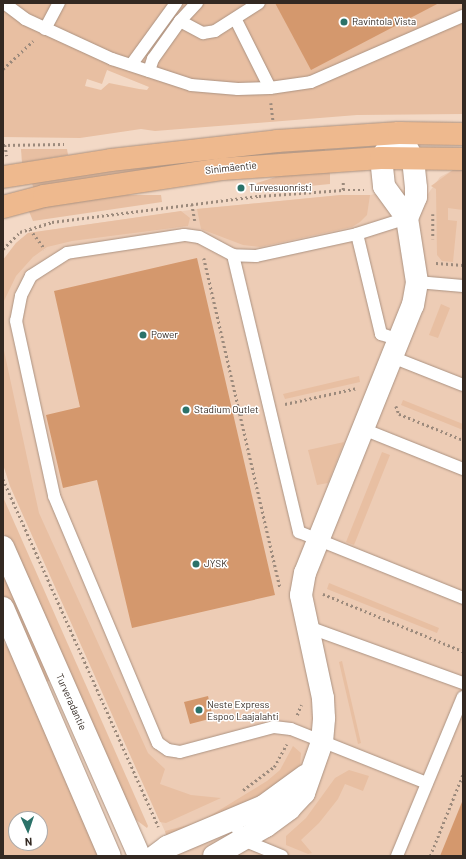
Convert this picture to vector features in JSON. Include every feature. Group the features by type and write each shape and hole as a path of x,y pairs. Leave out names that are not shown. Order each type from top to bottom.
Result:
{"main road":[{"path":"3,177 111,160 220,147 400,133 463,134"},
{"name":"Sinimäentie","path":"3,207 44,196 156,178 234,168 381,158 463,159"}],"street":[{"path":"221,854 290,809 304,793 315,767 322,742 324,718 323,698 301,595 304,573 413,304 417,282 407,218 384,186 381,158 400,133 413,159 416,197 407,218"},
{"name":"Turveradantie","path":"3,547 139,856"},
{"path":"3,608 110,856"},
{"path":"161,852 233,820 288,791 315,767"}],"lane":[{"path":"4,3 25,19 104,56 191,85 238,89 270,88 311,82 463,16"},
{"path":"45,29 59,3"},
{"path":"131,65 176,3"},
{"path":"149,71 153,59 180,21 197,3"},
{"path":"180,21 203,33 215,31 259,3"},
{"path":"237,22 270,88"},
{"path":"407,218 357,234 256,256 234,255 199,237 184,235 67,253 31,276 21,296 16,321 52,488 63,520 158,743 168,750 180,752 274,727 291,729 427,783"},
{"path":"357,234 381,334 396,348 463,385"},
{"path":"234,255 299,532 463,598"},
{"path":"417,282 463,286"},
{"path":"363,429 463,469"},
{"path":"308,627 463,683"},
{"path":"397,856 463,697"},
{"path":"233,820 243,840 282,856"},
{"path":"213,828 221,854"}],"path":[{"path":"3,69 45,29"},
{"path":"270,88 273,122"},
{"path":"3,249 20,232 52,222 259,196 343,190 341,160"},
{"path":"192,204 196,225"},
{"path":"433,211 434,241"},
{"path":"30,229 53,261"},
{"path":"203,252 283,599 319,593 463,651"},
{"path":"434,255 434,263 463,265"},
{"path":"241,414 359,388 395,402 399,414 463,440"},
{"path":"3,479 158,827 161,852"},
{"path":"237,794 274,767 284,754 291,729 302,701"},
{"path":"430,856 463,774"},
{"path":"158,827 166,824"}],"shaded area":[{"path":"3,3 463,3 463,114 357,115 155,131 141,129 80,138 3,137","holes":["107,70 149,87 147,90 109,83 101,90 85,86 87,79 102,84"]},
{"path":"325,145 325,153 34,190 32,183 172,160"},
{"path":"21,149 67,149 68,155 22,163"},
{"path":"330,167 330,184 258,191 257,183 301,169"},
{"path":"463,169 463,856 176,856 10,486 3,464 3,260 16,243 28,233 197,209 341,195 370,195 401,189 425,198 440,177 453,170"},
{"path":"463,169 463,210 448,208 448,220 457,221 453,262 442,261 437,255 436,189 431,186 453,170"},
{"path":"110,195 161,195 162,202 33,221 28,209"},
{"path":"341,195 370,195 367,215 360,222 352,227 260,247 243,245 201,229 197,209"},
{"path":"181,211 190,218 188,226 72,241 47,247 33,257 16,276 3,303 3,260 16,243 28,233"},
{"path":"441,304 450,308 438,338 429,335"},
{"path":"3,346 39,513 148,753 165,769 160,784 191,795 221,798 166,823 160,822 10,486 3,464"},
{"path":"359,376 360,382 285,399 283,394"},
{"path":"403,400 463,424 463,430 401,405"},
{"path":"344,442 328,483 317,485 308,450"},
{"path":"382,452 390,455 354,545 346,542"},
{"path":"3,497 148,826 147,828 135,819 3,531"},
{"path":"3,566 53,679 43,684 3,595"},
{"path":"329,583 439,628 437,633 327,589"},
{"path":"3,641 15,659 102,856 3,856"},
{"path":"342,661 361,743 358,744 339,662"},
{"path":"293,746 301,753 300,768 274,791 171,836 166,835 165,831 200,822 267,781 280,770"},
{"path":"349,770 369,776 363,791 345,784 338,799 319,823 301,840 312,853 308,854 286,845 286,836 306,818 335,778"}],"building":[{"name":"Ravintola Vista","path":"275,3 439,3 311,70"},
{"path":"197,258 275,595 132,628 97,480 63,488 46,415 80,407 54,291"},
{"name":"Neste Express Espoo Laajalahti","path":"208,696 213,718 190,724 184,702"},
{"path":"462,802 463,856 440,856"}],"place":[{"name":"Ravintola Vista","path":"344,22"},
{"name":"Turvesuonristi","path":"241,188"},
{"name":"Power","path":"143,335"},
{"name":"Stadium Outlet","path":"186,410"},
{"name":"JYSK","path":"196,564"},
{"name":"Neste Express Espoo Laajalahti","path":"199,710"}]}
